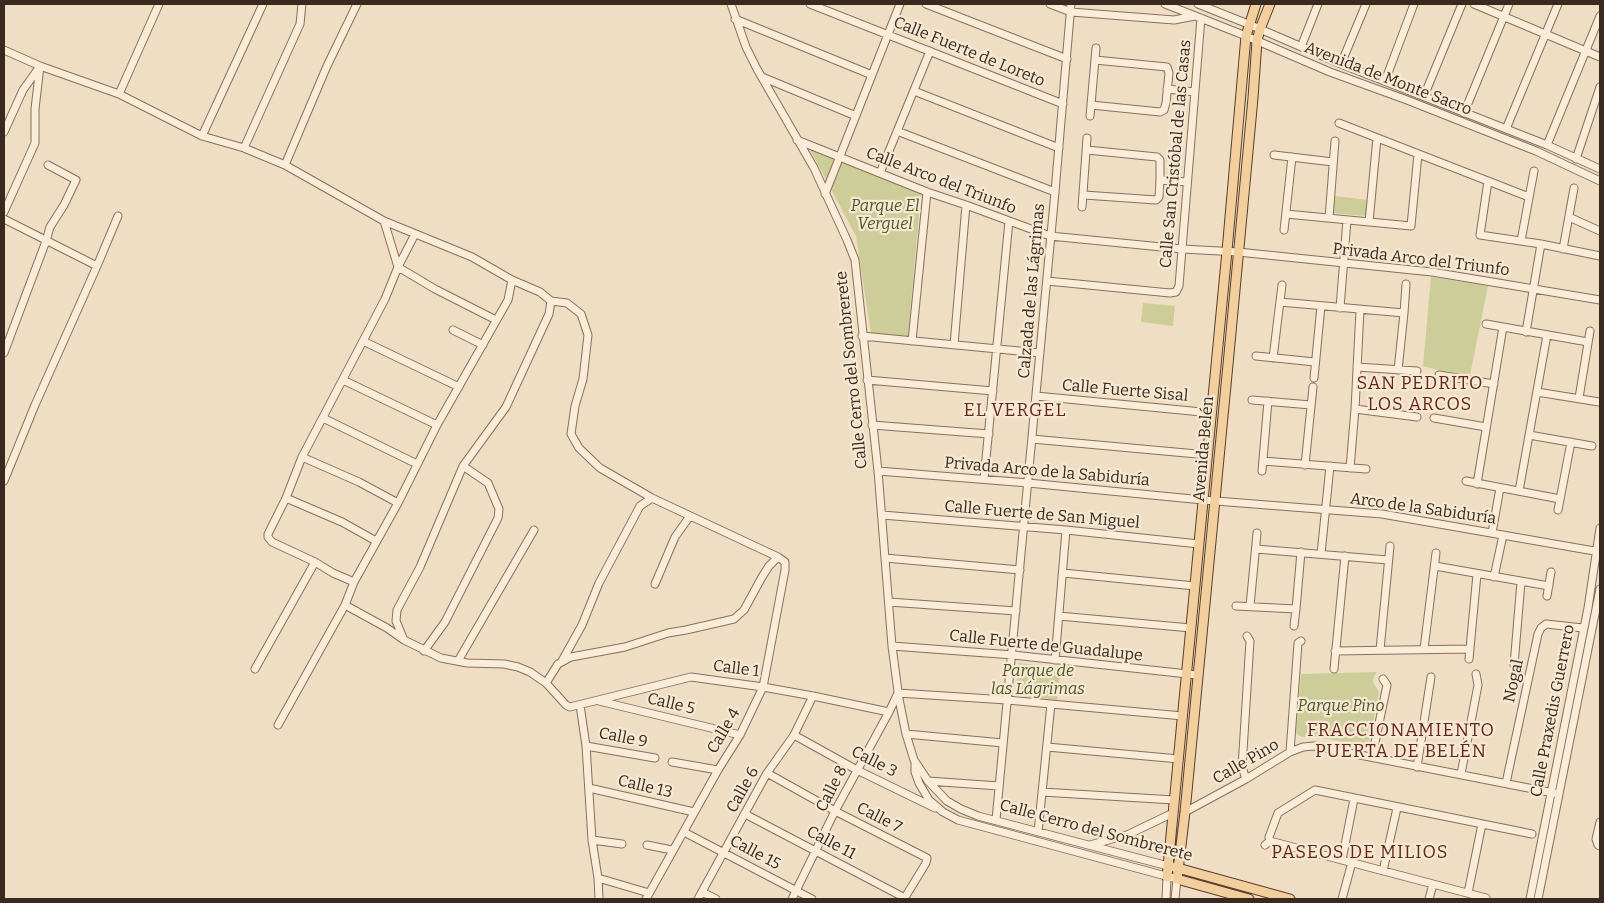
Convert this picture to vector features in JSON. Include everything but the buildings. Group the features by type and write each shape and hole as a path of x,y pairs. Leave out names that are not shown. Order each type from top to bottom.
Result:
{"main road":[{"name":"Avenida Belén","path":"1167,877 1228,251 1246,36 1248,24 1256,4"},
{"name":"Avenida Belén","path":"1177,879 1185,812 1257,41 1270,4"},
{"name":"Calle Cerro del Sombrerete","path":"1168,866 1290,899"},
{"name":"Calle Cerro del Sombrerete","path":"1177,879 1249,899"}],"street":[{"path":"119,94 159,4"},
{"path":"202,136 262,7 254,4"},
{"path":"244,148 300,24 302,4"},
{"path":"285,165 327,66 358,4"},
{"name":"Calle Cerro del Sombrerete","path":"731,4 746,47 814,168 855,260 878,470 892,646 906,734 919,783 930,800 942,812 958,820 1177,879"},
{"name":"Calle Fuerte de Loreto","path":"810,4 1062,104"},
{"path":"826,194 900,4"},
{"path":"926,4 1066,59"},
{"path":"1050,4 1071,12 1174,20 1198,17"},
{"name":"Calzada de las Lágrimas","path":"996,820 1013,655 1071,4"},
{"name":"Avenida de Monte Sacro","path":"1165,4 1330,72 1536,151 1600,181"},
{"name":"Avenida de Monte Sacro","path":"1198,4 1260,28 1341,64 1547,145 1600,169"},
{"path":"1301,47 1318,4"},
{"path":"1341,64 1366,4"},
{"path":"1385,81 1414,4"},
{"path":"1424,96 1462,4"},
{"path":"1474,4 1600,57"},
{"path":"1464,113 1509,4"},
{"path":"1506,129 1558,4"},
{"path":"1547,145 1600,16"},
{"name":"Calle San Cristóbal de las Casas","path":"1047,281 1170,294 1176,292 1179,286 1195,92 1198,17"},
{"path":"735,19 872,75"},
{"path":"1090,116 1096,48"},
{"path":"4,50 40,66 119,94 202,136 244,148 285,165 384,221 472,257 512,280 540,292 552,301 566,304 582,314 588,336 583,378 570,434 579,448 600,468 652,498 778,557 769,566 744,610 734,618 668,633 624,647 570,657 558,664 546,683"},
{"path":"880,173 930,51"},
{"path":"1091,105 1163,112 1166,107 1168,89 1168,70 1166,67 1095,60"},
{"path":"4,132 24,90 40,66"},
{"path":"4,212 35,143 35,109 40,66"},
{"path":"762,77 856,116"},
{"path":"1576,159 1600,87"},
{"path":"1168,89 1195,92"},
{"path":"914,91 1059,148"},
{"path":"1339,123 1529,198"},
{"path":"897,131 1055,192"},
{"path":"1082,207 1087,138"},
{"path":"1369,222 1377,138"},
{"name":"Calle Arco del Triunfo","path":"797,140 926,192 1050,236 1182,249 1228,251"},
{"path":"1329,218 1335,142"},
{"path":"1084,195 1156,200 1159,196 1160,160 1158,157 1087,150"},
{"path":"1286,214 1411,226 1418,154"},
{"path":"1274,156 1333,162"},
{"path":"1284,230 1292,157"},
{"path":"4,353 50,227 64,206 76,180 48,165"},
{"path":"1521,241 1534,171"},
{"path":"1160,180 1187,182"},
{"path":"1488,182 1480,235 1542,244 1600,256"},
{"path":"1563,249 1574,188"},
{"path":"912,341 926,192"},
{"path":"954,344 966,205"},
{"path":"4,481 35,405 118,216"},
{"path":"1569,217 1600,231"},
{"path":"4,219 97,266"},
{"path":"1340,308 1347,220"},
{"path":"384,221 398,267 435,289 496,320"},
{"path":"984,479 1008,222"},
{"path":"354,582 272,542 268,534 286,498 302,457 385,299 398,267 416,234"},
{"path":"1526,332 1542,244"},
{"name":"Privada Arco del Triunfo","path":"1228,251 1432,272 1600,300"},
{"path":"278,725 345,605 354,582 398,503 437,425 508,300 512,280"},
{"path":"1398,370 1406,284"},
{"path":"1273,358 1282,285"},
{"path":"404,640 396,621 397,610 420,566 463,466 506,407 548,314 552,301"},
{"path":"1280,302 1404,313"},
{"path":"1314,378 1321,306"},
{"path":"1350,468 1360,310"},
{"path":"1486,324 1588,342"},
{"path":"1477,484 1503,328"},
{"path":"453,330 483,345"},
{"path":"1579,398 1590,331"},
{"path":"1519,491 1547,335"},
{"path":"862,336 1040,353"},
{"path":"363,341 458,387"},
{"path":"1256,356 1315,362"},
{"path":"1357,366 1417,371"},
{"path":"1439,375 1494,384"},
{"path":"343,380 437,425"},
{"path":"867,380 993,391"},
{"path":"1305,464 1313,387"},
{"path":"1537,392 1599,402"},
{"name":"Calle Fuerte Sisal","path":"1036,396 1212,413"},
{"path":"1252,400 1311,405"},
{"path":"1262,470 1268,401"},
{"path":"1355,409 1417,417"},
{"path":"324,418 417,464"},
{"path":"1434,418 1486,427"},
{"path":"872,425 989,434"},
{"path":"1529,435 1592,446"},
{"path":"1032,439 1208,455"},
{"path":"1558,510 1571,442"},
{"path":"302,457 359,482 398,503"},
{"path":"1263,461 1366,468"},
{"path":"424,651 445,622 498,518 499,509 488,483 463,466"},
{"path":"1321,554 1330,466"},
{"name":"Privada Arco de la Sabiduría","path":"878,470 1214,501"},
{"path":"1466,481 1560,499"},
{"path":"1492,533 1500,488"},
{"path":"286,498 342,522 376,540"},
{"path":"562,662 582,625 599,583 640,506 652,498"},
{"name":"Arco de la Sabiduría","path":"1214,501 1382,514 1598,552"},
{"name":"Calle Fuerte de San Miguel","path":"882,515 1066,530 1199,544"},
{"path":"655,584 675,537 690,516"},
{"name":"Calle Praxedis Guerrero","path":"1538,899 1583,628 1598,552 1600,528"},
{"path":"458,661 534,530"},
{"path":"1055,660 1066,530"},
{"path":"1250,606 1257,533"},
{"path":"1494,577 1503,535"},
{"path":"1380,650 1390,546"},
{"path":"1256,549 1388,560"},
{"path":"1294,626 1301,552"},
{"path":"1424,649 1436,553"},
{"path":"1334,669 1345,556"},
{"name":"Calle 4","path":"648,896 672,850 740,735 763,687 785,570 785,562 778,557"},
{"path":"885,558 1020,570"},
{"path":"254,669 315,562"},
{"path":"1435,566 1549,586"},
{"path":"1547,596 1551,572"},
{"path":"1063,573 1195,586"},
{"path":"1469,659 1477,574"},
{"path":"1514,665 1521,582"},
{"name":"Calle Praxedis Guerrero","path":"1530,899 1600,588"},
{"path":"889,602 1016,611"},
{"path":"345,605 424,651 441,658 458,661 518,667 530,672 546,683 566,705 570,707 580,705 586,746 592,840 599,899"},
{"path":"1236,606 1296,609"},
{"path":"1059,616 1191,628"},
{"name":"Nogal","path":"1506,783 1538,634 1546,624 1583,628"},
{"path":"1246,636 1250,641 1242,767 1246,779"},
{"path":"1290,752 1298,643 1301,641"},
{"name":"Calle Fuerte de Guadalupe","path":"892,646 1013,655 1197,675"},
{"path":"1335,651 1469,649"},
{"path":"1460,774 1478,685 1476,674"},
{"name":"Calle 1","path":"580,705 691,677 814,696 889,712"},
{"path":"1417,767 1431,677"},
{"path":"1372,757 1387,685 1383,679"},
{"path":"898,693 1007,700 1183,716"},
{"name":"Calle 8","path":"792,899 835,811 898,693"},
{"name":"Calle 6","path":"698,899 767,773 794,735 814,696"},
{"name":"Calle 5","path":"596,701 740,735"},
{"path":"1038,832 1051,704"},
{"path":"906,734 1003,743"},
{"name":"Calle 3","path":"794,735 857,770 942,812"},
{"name":"Calle 9","path":"586,746 655,758"},
{"name":"Calle Pino","path":"1185,812 1246,779 1290,752 1303,747 1314,746 1555,793"},
{"path":"1047,747 1178,759"},
{"name":"Calle Cerro del Sombrerete","path":"914,760 928,781 947,800 961,809 978,816 1168,866"},
{"path":"672,762 718,770"},
{"name":"Calle 7","path":"767,773 835,811 927,858 926,863 905,898"},
{"path":"928,781 999,786"},
{"name":"Calle 13","path":"589,788 694,812"},
{"path":"1486,898 1352,862 1268,843 1269,837 1278,813 1311,792 1319,790 1397,808 1532,834"},
{"path":"1042,792 1174,800"},
{"path":"1342,860 1354,798"},
{"path":"1383,871 1397,808"},
{"name":"Calle 11","path":"745,814 905,898"},
{"path":"1089,846 1127,835 1173,814"},
{"path":"1600,822 1596,840 1600,846"},
{"path":"1468,893 1482,824"},
{"name":"Calle 15","path":"684,832 812,899"},
{"path":"592,840 622,844"},
{"path":"647,845 672,850"},
{"path":"1342,899 1352,862"},
{"name":"Avenida Belén","path":"1166,899 1167,877"},
{"path":"598,878 648,896"},
{"name":"Avenida Belén","path":"1175,899 1177,879"},
{"path":"1429,899 1433,884"},
{"path":"702,892 716,899"}],"green space":[{"name":"Parque El Verguel","path":"809,148 921,193 908,336 871,333 856,236"},
{"path":"1335,196 1368,200 1366,216 1333,213"},
{"path":"1431,277 1488,286 1470,375 1423,366"},
{"path":"1143,303 1175,306 1173,326 1141,322"},
{"name":"Parque de las Lágrimas","path":"1019,663 1061,668 1057,700 1015,695"},
{"name":"Parque Pino","path":"1377,672 1373,682 1379,692 1368,747 1313,736 1302,737 1298,735 1296,732 1301,674"}],"district":[{"name":"SAN PEDRITO LOS ARCOS","path":"1420,394"},
{"name":"EL VERGEL","path":"1015,411"},
{"name":"FRACCIONAMIENTO PUERTA DE BELÉN","path":"1401,741"},
{"name":"PASEOS DE MILIOS","path":"1360,853"}]}
